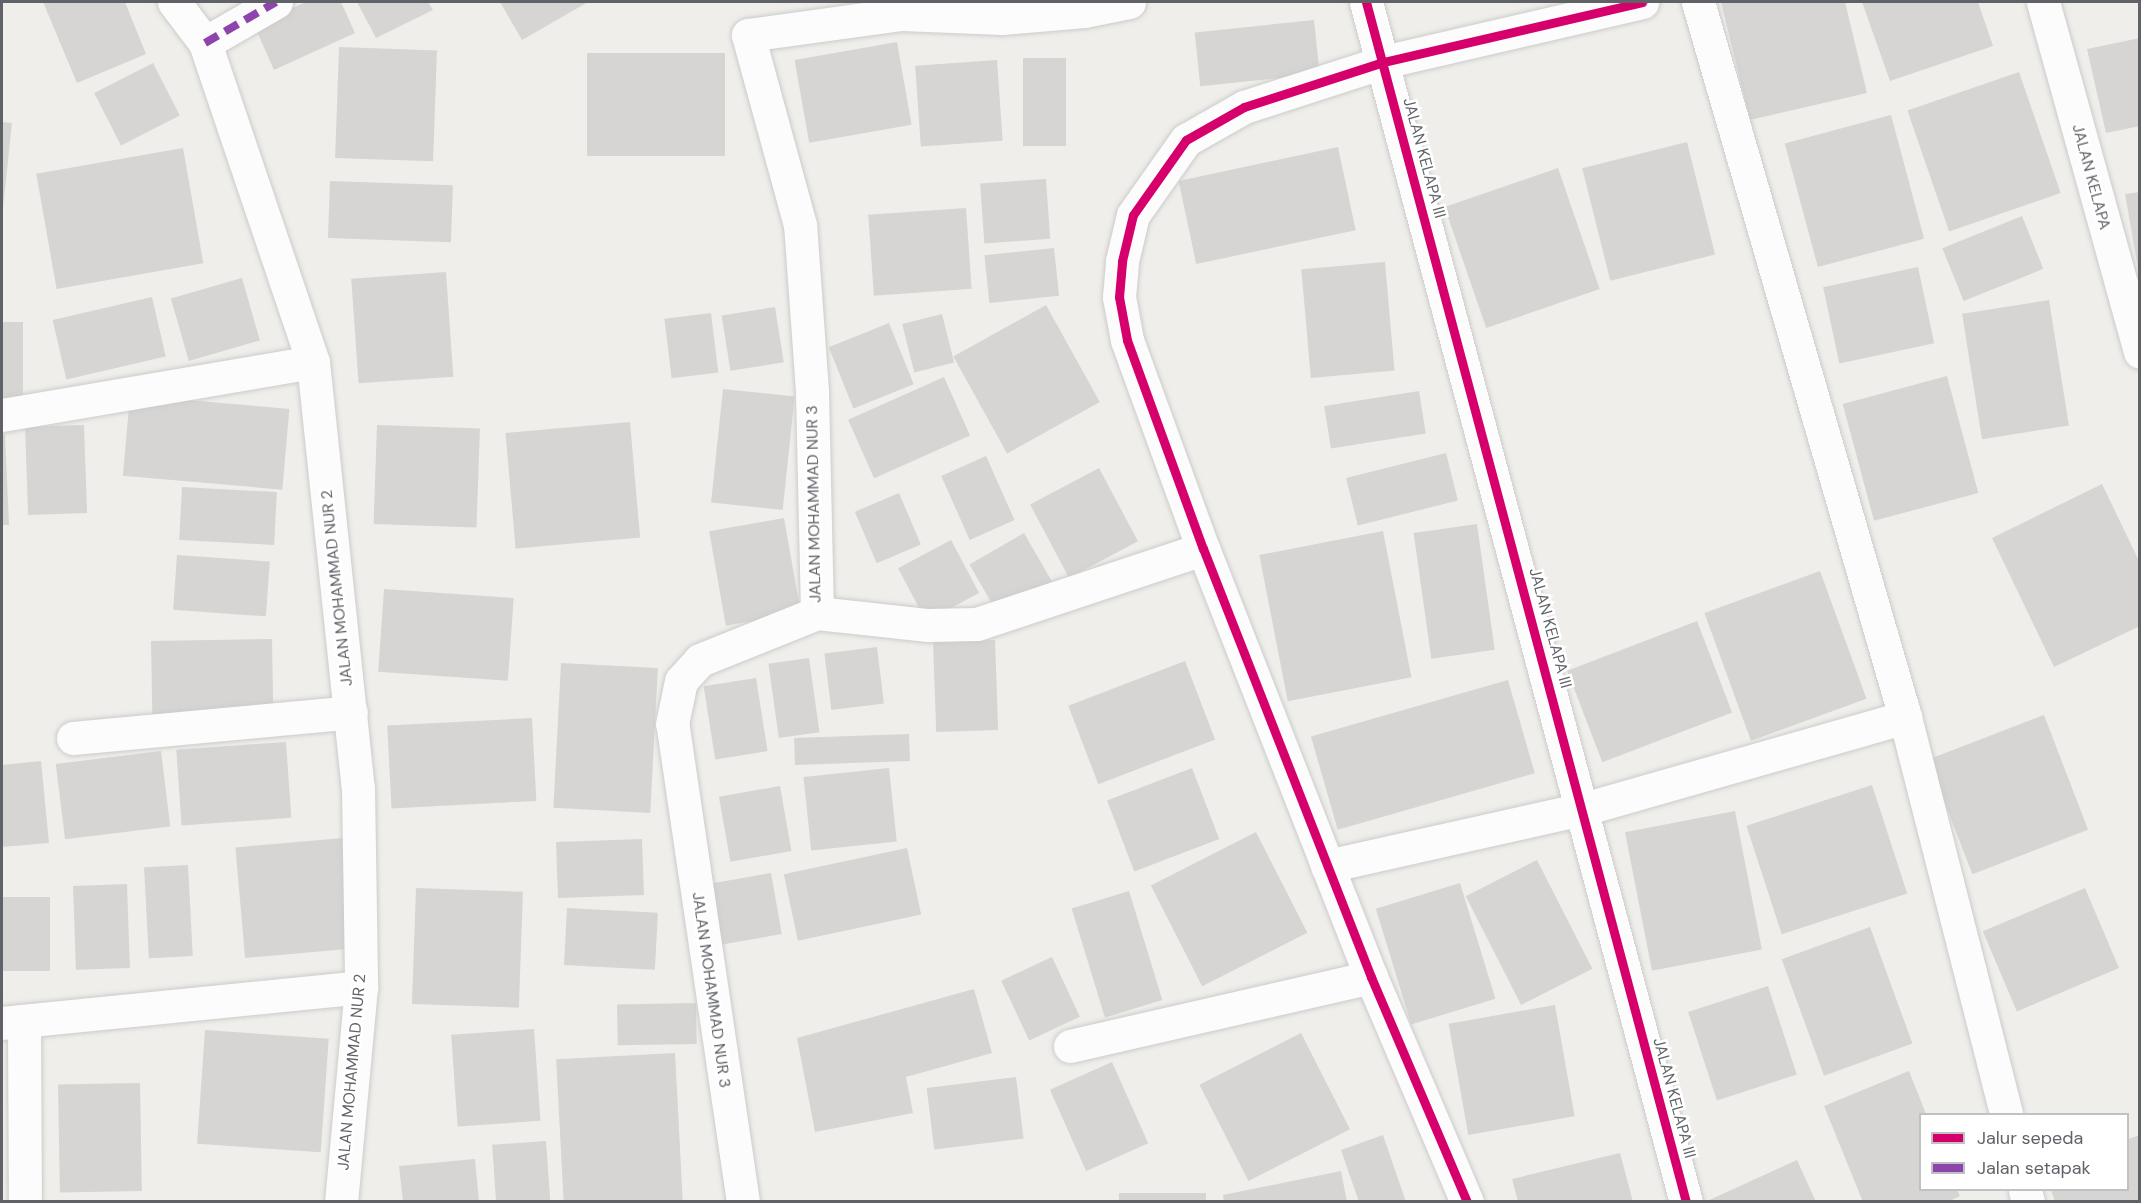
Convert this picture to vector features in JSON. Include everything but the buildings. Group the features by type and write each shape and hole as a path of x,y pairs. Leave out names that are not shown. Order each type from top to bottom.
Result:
{"street":[{"name":"JALAN MOHAMMAD NUR 2","path":"174,2 205,44 313,362 358,787 361,987 341,1202"},
{"path":"205,44 276,2"},
{"path":"901,8 1002,18 1084,11 1129,2"},
{"name":"JALAN KELAPA III","path":"1366,2 1686,1202"},
{"path":"1467,1202 1371,977 1203,549 1127,340 1119,297 1133,215 1186,140 1204,129 1244,107 1383,62 1642,2"},
{"path":"1698,2 1905,717 2006,1113"},
{"name":"JALAN KELAPA","path":"2043,2 2139,352"},
{"name":"JALAN MOHAMMAD NUR 3","path":"742,1202 672,724 681,681 700,660 817,613 812,391 800,225 748,35 901,8"},
{"path":"2,415 114,393 313,362"},
{"path":"817,613 928,625 977,624 1203,549"},
{"path":"73,738 351,712"},
{"path":"1328,866 1583,809 1905,717"},
{"path":"1070,1046 1371,977"},
{"path":"25,1202 13,1024 361,987"}],"marked path":[{"path":"205,43 276,2"}],"cycle path":[{"path":"1366,2 1686,1202"},
{"path":"1467,1202 1371,977 1203,549 1127,340 1119,297 1122,261 1133,215 1186,140 1244,107 1383,62 1642,2"}]}
